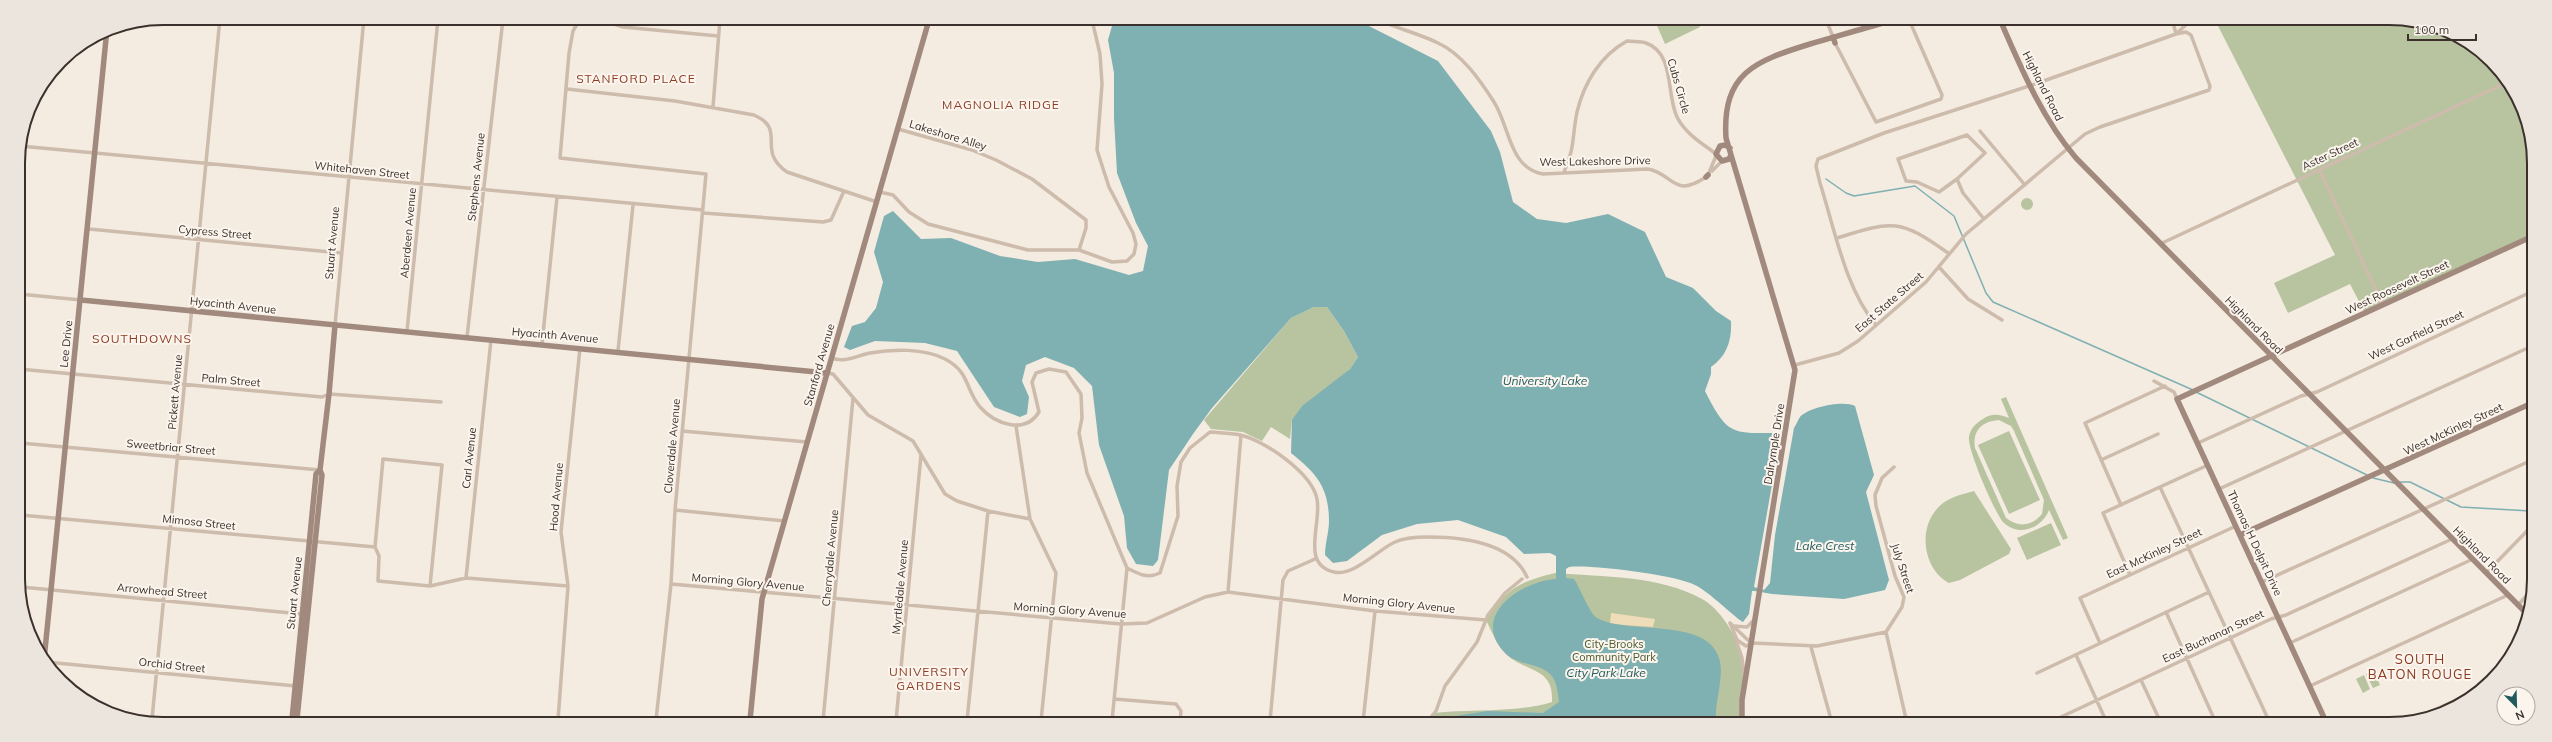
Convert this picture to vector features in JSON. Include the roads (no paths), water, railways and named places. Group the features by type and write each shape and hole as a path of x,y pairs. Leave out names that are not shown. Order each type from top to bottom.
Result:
{"street":[{"name":"Pickett Avenue","path":"152,716 162,600 178,456 219,25"},
{"name":"Stuart Avenue","path":"297,717 312,542 316,474 320,470 329,394 340,253 363,25"},
{"name":"Aberdeen Avenue","path":"408,331 437,25"},
{"name":"Stephens Avenue","path":"467,336 502,25"},
{"path":"576,25 573,31 569,53 567,89 675,100 754,115 766,121 771,129 772,154 776,165 787,172 877,202"},
{"path":"618,25 624,27 718,36"},
{"path":"713,107 719,25"},
{"name":"Stanford Avenue","path":"750,717 759,619 764,592 928,25"},
{"path":"880,192 893,196 909,212 928,224 1028,250 1079,250 1120,264 1127,261 1134,254 1136,244 1134,233 1119,210 1109,187 1097,150 1102,84 1100,54 1093,25"},
{"name":"West Lakeshore Drive","path":"1391,25 1438,43 1452,52 1470,69 1494,103 1522,164 1536,172 1648,169 1657,171 1674,185 1679,186 1707,176 1724,161"},
{"path":"1828,25 1834,40 1876,122 1941,100 1942,96 1911,25"},
{"path":"1730,148 1726,138 1725,116 1734,89 1748,70 1768,57 1834,40 1878,25"},
{"name":"Highland Road","path":"2002,25 2029,85 2051,125 2068,149 2160,244 2523,610"},
{"path":"2174,25 2176,34"},
{"path":"1876,325 1856,296 1820,183 1816,162 1818,159 1829,153 1869,138 2176,34 2186,25"},
{"name":"East State Street","path":"1795,366 1842,352 1926,282 1939,267 1948,253 1966,234 2068,149 2097,128 2208,90 2210,86 2191,35 2186,32 2176,34"},
{"name":"Lee Drive","path":"45,650 89,229 106,38"},
{"name":"Cubs Circle","path":"1564,172 1572,154 1577,114 1582,97 1592,74 1609,53 1627,41 1646,43 1660,54 1669,81 1677,117 1690,134 1716,154"},
{"name":"Aster Street","path":"2160,244 2502,85"},
{"name":"Cloverdale Avenue","path":"567,89 560,158 706,174 675,510 672,584 656,717"},
{"name":"Lakeshore Alley","path":"898,129 972,150 1032,179 1086,220 1086,228 1079,250"},
{"path":"1980,130 2025,185"},
{"path":"1967,135 1985,153 1957,179 1939,192 1917,182 1906,181 1898,159 1967,135"},
{"path":"1707,176 1716,154 1726,138"},
{"path":"1722,145 1730,148"},
{"name":"Whitehaven Street","path":"26,147 96,154 206,162 421,185 823,222 831,220 836,213 844,191"},
{"name":"Dalrymple Drive","path":"1730,148 1795,366 1792,398 1745,684 1742,717"},
{"name":"Dalrymple Drive","path":"1716,154 1738,175"},
{"path":"1724,161 1731,155"},
{"path":"2319,169 2383,305"},
{"path":"1957,179 1963,193 1984,219"},
{"path":"542,344 556,197"},
{"path":"618,351 633,205"},
{"path":"1837,238 1876,227 1900,226 1915,230 1948,253"},
{"name":"Cypress Street","path":"89,229 340,253"},
{"name":"West Roosevelt Street","path":"2177,399 2527,239"},
{"path":"1939,267 1968,299 2002,320"},
{"name":"West Garfield Street","path":"2198,443 2309,394 2527,293"},
{"name":"Hyacinth Avenue","path":"25,295 334,325 467,336 491,340 580,347 827,373"},
{"name":"Carl Avenue","path":"466,578 491,340"},
{"name":"Hood Avenue","path":"558,717 568,586 561,532 580,347"},
{"path":"2219,489 2527,348"},
{"path":"831,358 846,361 868,353 891,350 924,353 943,358 959,368 979,406 991,416 1016,426 1026,424 1035,418 1039,412 1032,382 1036,373 1049,369 1066,372 1081,394 1082,418 1079,433 1087,473 1127,568 1112,717"},
{"name":"Palm Street","path":"25,369 322,397 329,394 441,402"},
{"path":"827,373 833,374 868,415 913,441 945,494 957,501 988,511 1030,519"},
{"name":"Thomas H Delpit Drive","path":"2154,381 2174,392 2324,717"},
{"path":"2121,505 2085,423 2165,386"},
{"name":"Cherrydale Avenue","path":"823,717 853,398"},
{"name":"West McKinley Street","path":"2387,472 2527,405"},
{"path":"1016,426 1030,519 1056,573 1042,717"},
{"path":"682,431 807,442"},
{"path":"1127,568 1150,577 1160,573 1178,516 1177,486 1181,462 1190,448 1210,432 1241,435 1275,451 1309,480 1317,498 1315,559 1321,568 1336,573 1348,572 1396,541 1416,538 1457,537 1490,544 1519,565 1527,577"},
{"path":"2102,460 2158,434"},
{"path":"1228,592 1241,435"},
{"name":"Sweetbriar Street","path":"25,443 178,456 320,470"},
{"name":"Myrtledale Avenue","path":"896,717 921,455"},
{"path":"430,586 442,465 383,459 375,547 379,556 378,581 430,586 466,578 568,586"},
{"path":"2262,582 2527,462"},
{"path":"2130,574 2103,513 2208,465"},
{"name":"July Street","path":"1886,632 1902,607 1904,597 1894,572 1876,506 1875,495 1882,478 1894,467"},
{"path":"2240,535 2376,473 2387,472"},
{"path":"2160,487 2267,717"},
{"path":"675,510 785,521"},
{"path":"967,717 988,511"},
{"name":"Mimosa Street","path":"25,515 375,547"},
{"name":"East McKinley Street","path":"2100,643 2080,598 2236,526"},
{"path":"2486,573 2527,532"},
{"name":"East Buchanan Street","path":"2062,717 2231,638 2452,539"},
{"name":"Stuart Avenue","path":"292,717 302,614 312,542"},
{"path":"1270,717 1283,580 1288,571 1315,559"},
{"path":"2290,643 2473,559"},
{"path":"1431,717 1436,711 1445,686 1477,642 1486,620 1504,593 1522,580"},
{"name":"Morning Glory Avenue","path":"672,584 1121,624 1147,623 1205,597 1228,592 1282,597 1375,611 1486,620"},
{"name":"Arrowhead Street","path":"25,587 302,614"},
{"path":"2038,673 2210,592"},
{"path":"2310,686 2508,595"},
{"path":"2518,605 2526,596"},
{"path":"1364,717 1375,611"},
{"path":"2166,612 2213,717"},
{"path":"1745,684 1742,658 1730,623 1740,628 1747,627 1756,618"},
{"path":"1733,625 1752,644"},
{"path":"1735,637 1744,645 1752,644 1811,647 1886,632 1906,717"},
{"path":"1811,647 1830,717"},
{"path":"2076,655 2104,717"},
{"name":"Orchid Street","path":"54,663 296,686"},
{"path":"2141,680 2158,717"},
{"path":"1114,699 1176,704 1181,711 1180,717"}],"water":[{"name":"University Lake","path":"1111,25 1367,25 1438,61 1491,131 1500,152 1513,202 1537,219 1566,223 1608,214 1645,232 1666,277 1693,288 1716,311 1731,321 1731,335 1725,353 1711,367 1711,374 1705,391 1720,417 1726,425 1733,429 1741,432 1752,433 1781,433 1754,587 1764,590 1770,583 1775,535 1794,428 1800,417 1804,413 1811,410 1835,404 1850,404 1855,406 1874,475 1866,492 1889,580 1885,590 1844,599 1772,594 1752,591 1749,614 1743,622 1700,588 1685,581 1633,571 1595,567 1569,567 1566,569 1566,578 1574,579 1591,611 1597,618 1610,623 1627,626 1683,632 1699,637 1712,645 1721,665 1716,717 1449,717 1488,711 1543,713 1559,702 1556,684 1550,674 1545,670 1511,658 1506,654 1496,640 1493,627 1496,615 1504,603 1515,594 1528,586 1542,581 1556,579 1556,556 1550,553 1524,554 1506,537 1458,520 1417,524 1382,535 1347,561 1333,563 1325,555 1329,521 1327,499 1324,490 1314,474 1291,453 1292,420 1302,406 1350,369 1358,357 1344,331 1327,307 1314,307 1291,318 1212,408 1169,470 1158,560 1153,566 1136,564 1127,548 1124,516 1099,445 1092,386 1074,368 1045,357 1026,365 1022,381 1029,397 1027,414 1020,417 994,407 957,351 925,343 875,341 850,350 844,347 852,326 865,322 876,308 883,282 874,252 884,216 893,211 921,239 951,238 1000,256 1038,262 1075,259 1129,275 1143,271 1148,246 1136,223 1117,173 1114,118 1114,73 1108,40"}],"waterway":[{"path":"1826,179 1846,193 1854,196 1915,186 1954,216 1986,293 1993,302 2193,390"},
{"path":"2196,392 2367,475"},
{"path":"2373,478 2394,483"},
{"path":"2400,482 2410,482 2461,507 2527,511"}],"district":[{"name":"STANFORD PLACE","path":"636,79"},
{"name":"MAGNOLIA RIDGE","path":"1001,105"},
{"name":"SOUTHDOWNS","path":"142,339"},
{"name":"SOUTH BATON ROUGE","path":"2420,666"},
{"name":"UNIVERSITY GARDENS","path":"929,679"}],"water label":[{"name":"Lake Crest","path":"1825,546"},
{"name":"City Park Lake","path":"1606,673"}],"park label":[{"name":"City-Brooks Community Park","path":"1614,650"}]}
